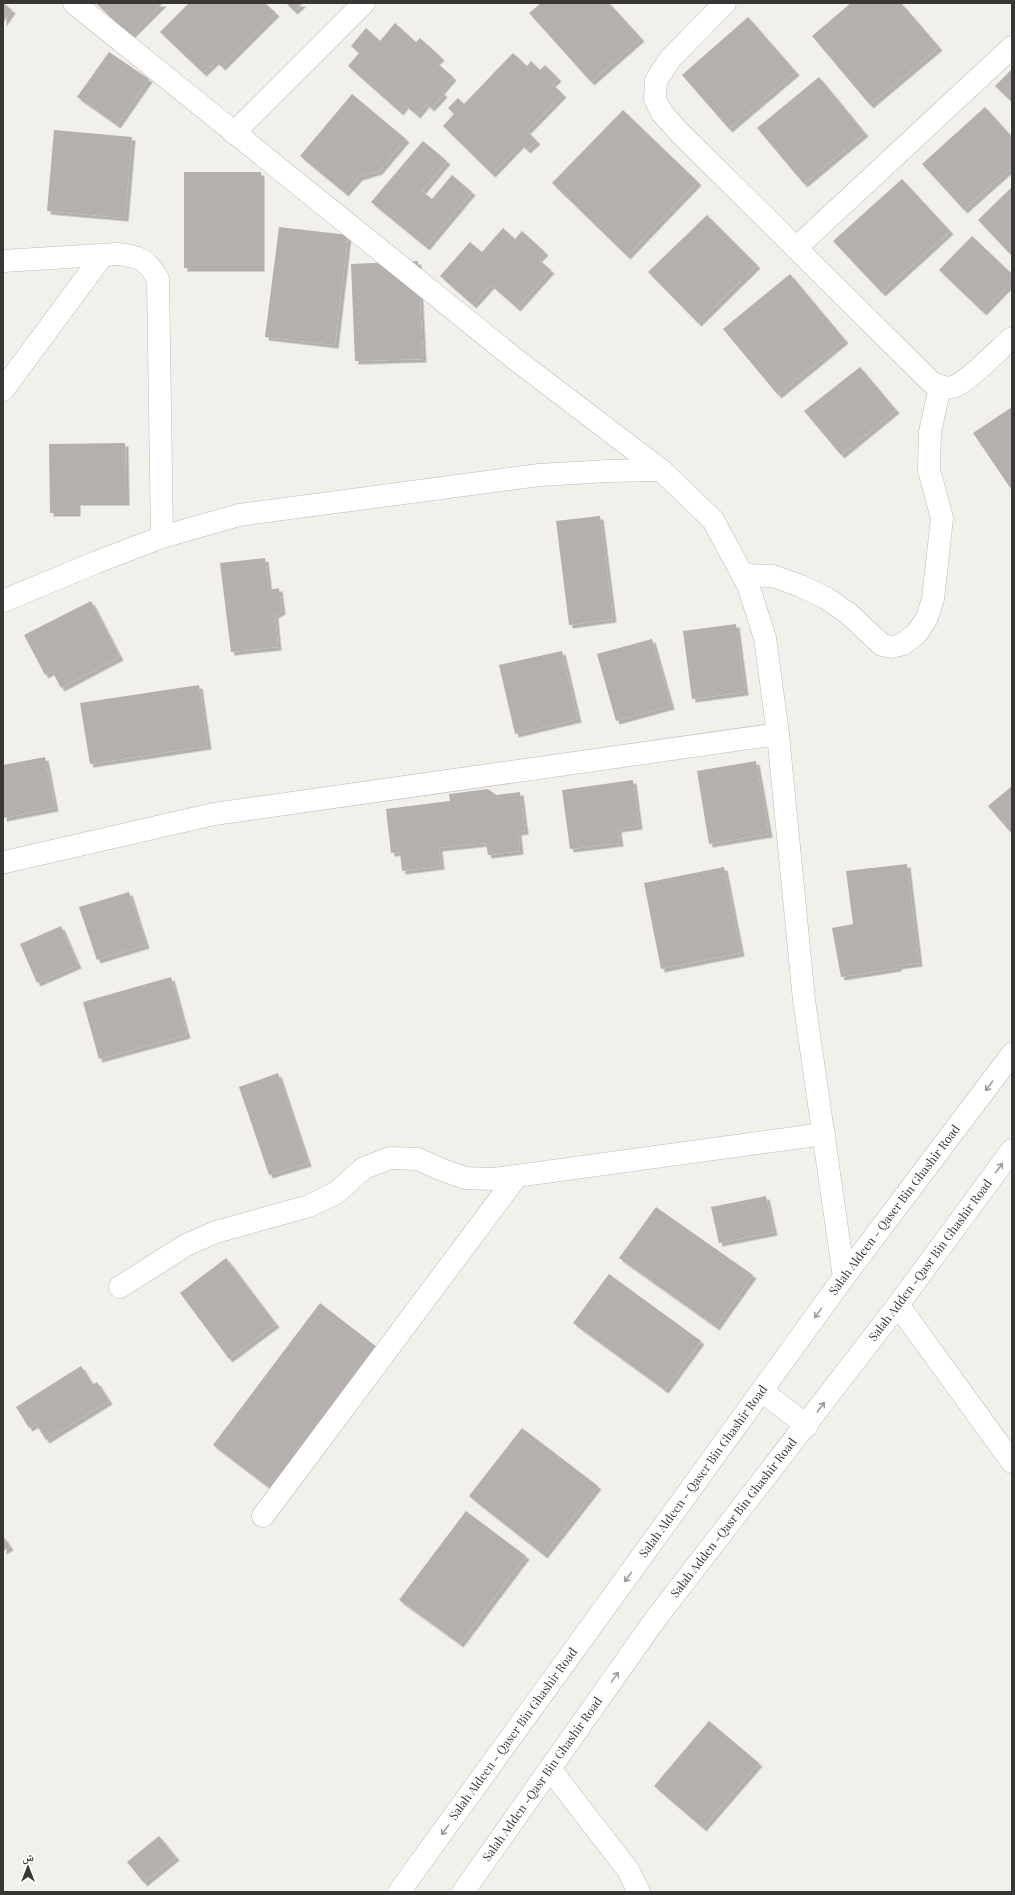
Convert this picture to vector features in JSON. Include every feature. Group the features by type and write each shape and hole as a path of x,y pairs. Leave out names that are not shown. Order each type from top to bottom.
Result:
{"main road":[{"path":"74,3 515,359 661,470 713,520 748,585 766,638 778,734 804,1000 844,1277"},
{"path":"234,133 364,3"},
{"path":"725,3 671,58 656,80 655,99 662,113 679,132 921,374 931,382 940,386 952,388 967,379 1012,338"},
{"path":"796,248 1012,47"},
{"path":"3,390 103,254"},
{"path":"3,261 117,254 135,256 150,265 158,279 162,537"},
{"path":"743,575 773,576 801,586 826,598 849,614 882,644 892,646 902,644 917,633 927,618 933,599 942,518 928,470 930,432 940,386"},
{"path":"3,601 162,537 239,514 539,475 661,470"},
{"path":"5,862 214,814 778,734"},
{"name":"Salah Aldeen - Qaser Bin Ghashir Road","path":"399,1892 844,1277 1012,1054"},
{"path":"120,1287 186,1245 216,1232 310,1206 336,1193 364,1168 390,1158 418,1159 440,1170 465,1178 494,1179 824,1134"},
{"name":"Salah Adden -Qasr Bin Ghashir Road","path":"463,1892 654,1621 807,1426 898,1306 1012,1150"},
{"path":"263,1516 517,1176"},
{"path":"898,1306 1012,1462"},
{"path":"762,1391 807,1426"},
{"path":"550,1769 628,1870 639,1892"}],"building":[{"path":"3,3 12,10 3,23"},
{"path":"96,3 163,3 130,36"},
{"path":"189,3 265,3 276,13 222,67 216,61 203,73 160,32"},
{"path":"286,3 303,3 294,11"},
{"path":"541,3 609,3 641,38 591,82 529,13"},
{"path":"851,3 901,3 939,47 870,105 812,36"},
{"path":"748,17 796,72 729,129 682,75"},
{"path":"395,23 416,42 420,38 441,57 436,62 453,77 441,91 444,94 431,108 426,104 417,115 405,105 400,112 348,66 359,53 351,46 366,28 380,41"},
{"path":"109,52 149,79 117,125 77,97"},
{"path":"513,53 527,66 531,61 540,70 545,65 558,78 552,84 563,94 527,131 537,141 527,150 521,144 492,174 443,126 454,114 448,108 458,98 464,104"},
{"path":"1012,69 1012,102 995,86"},
{"path":"819,77 865,133 804,184 757,128"},
{"path":"352,94 406,139 379,171 359,177 345,193 300,156"},
{"path":"985,107 1012,137 1012,167 964,210 922,164"},
{"path":"623,110 698,182 627,256 552,183"},
{"path":"54,130 132,137 125,218 47,211"},
{"path":"423,141 447,161 422,191 432,199 452,175 472,192 426,247 371,202"},
{"path":"184,172 261,172 261,268 184,268"},
{"path":"902,179 950,231 882,293 833,241"},
{"path":"1012,187 1012,256 978,220"},
{"path":"707,215 757,265 698,323 648,272"},
{"path":"279,227 348,235 335,345 265,337"},
{"path":"503,228 515,239 522,231 545,252 538,259 551,270 517,308 491,285 473,305 440,276 470,242 482,252"},
{"path":"972,236 1012,274 1012,282 983,312 939,270"},
{"path":"418,261 423,359 355,361 351,264"},
{"path":"790,274 845,340 778,395 723,329"},
{"path":"860,367 896,410 841,455 804,411"},
{"path":"1012,407 1012,489 1011,489 973,433"},
{"path":"125,443 126,502 77,502 77,513 50,513 49,444"},
{"path":"600,516 613,619 569,625 556,521"},
{"path":"265,558 269,590 279,588 282,611 275,615 278,647 231,652 220,563"},
{"path":"91,601 120,657 61,688 52,671 45,675 24,635"},
{"path":"736,624 745,692 692,699 683,631"},
{"path":"652,639 671,706 616,721 597,654"},
{"path":"562,651 578,719 515,734 499,665"},
{"path":"199,685 208,746 90,764 80,703"},
{"path":"45,757 55,808 3,818 3,765"},
{"path":"756,761 769,834 709,844 697,771"},
{"path":"633,780 639,826 618,829 620,843 570,849 562,790"},
{"path":"1012,786 1012,834 988,806"},
{"path":"488,789 496,795 520,792 525,831 518,832 520,851 488,855 486,843 439,848 441,866 402,871 400,852 391,853 386,809 450,801 449,794"},
{"path":"907,864 919,963 898,966 898,968 841,977 832,928 853,924 846,871"},
{"path":"724,867 741,953 661,969 644,883"},
{"path":"129,892 146,945 97,960 79,907"},
{"path":"61,926 78,965 37,983 20,944"},
{"path":"171,977 187,1035 99,1059 83,1002"},
{"path":"278,1073 308,1163 269,1175 239,1087"},
{"path":"766,1196 774,1232 719,1243 711,1207"},
{"path":"656,1207 753,1275 716,1327 619,1258"},
{"path":"226,1258 276,1324 229,1359 180,1293"},
{"path":"609,1274 701,1341 665,1390 573,1323"},
{"path":"320,1303 382,1351 276,1493 213,1445"},
{"path":"81,1366 93,1385 97,1382 109,1401 46,1440 36,1424 29,1428 16,1407"},
{"path":"522,1428 598,1486 544,1555 469,1496"},
{"path":"466,1511 526,1556 460,1644 399,1600"},
{"path":"3,1536 10,1547 3,1551"},
{"path":"709,1721 759,1763 703,1828 654,1786"},
{"path":"159,1836 176,1857 144,1883 127,1862"}]}
